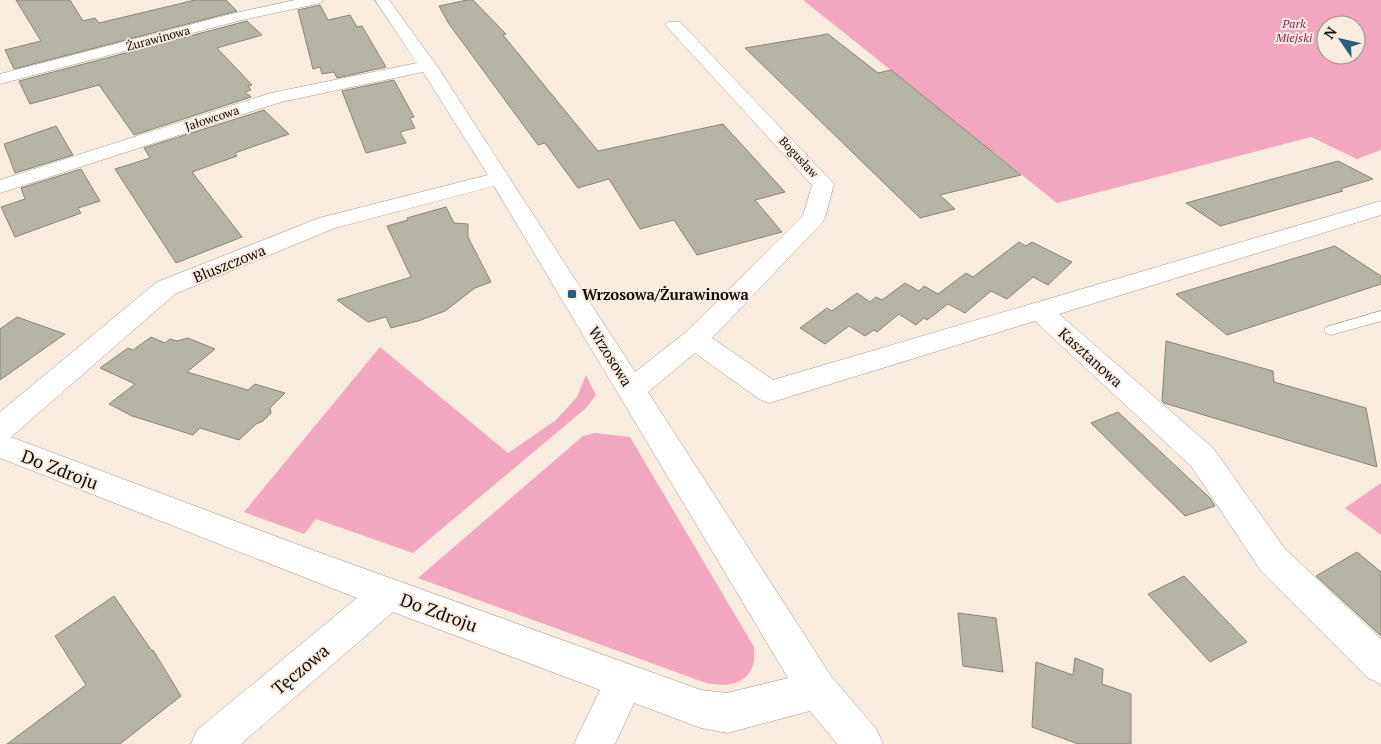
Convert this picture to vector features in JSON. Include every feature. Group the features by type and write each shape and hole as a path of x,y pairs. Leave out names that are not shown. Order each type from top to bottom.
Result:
{"street":[{"name":"Żurawinowa","path":"0,79 240,16 316,0"},
{"name":"Wrzosowa","path":"382,0 428,66 500,178 817,690"},
{"name":"Bogusław","path":"632,389 695,339 814,218 824,184 674,25"},
{"name":"Jałowcowa","path":"0,187 278,97 428,66"},
{"name":"Bluszczowa","path":"0,429 166,288 327,223 500,178"},
{"name":"Kasztanowa","path":"1040,311 1381,208"},
{"path":"695,339 769,392 1040,311"},
{"name":"Kasztanowa","path":"1040,311 1202,457 1273,560 1381,665"},
{"name":"Do Zdroju","path":"0,445 388,594 700,709 727,713 817,690"},
{"name":"Tęczowa","path":"211,744 388,594"},
{"path":"594,744 624,681"},
{"path":"817,690 863,744"}],"lane":[{"path":"1331,330 1381,316"}],"green space":[{"name":"Park Miejski","path":"803,0 1381,0 1381,150 1357,159 1311,137 1057,203"},
{"path":"380,347 508,453 556,420 577,397 586,375 596,395 586,408 413,553 316,519 304,534 244,512"},
{"path":"595,433 630,437 754,647 752,667 742,680 726,685 706,683 418,578 583,436"},
{"path":"1381,483 1381,535 1345,508"}],"building":[{"path":"16,0 70,0 83,21 95,18 99,23 195,0 226,0 237,11 14,69 5,50 41,41"},
{"path":"473,0 506,34 503,35 598,151 723,124 785,192 755,200 782,232 697,255 674,220 640,229 609,179 578,188 545,143 538,145 449,24 439,6"},
{"path":"320,5 328,20 350,15 357,27 362,26 386,67 337,78 334,72 322,74 320,67 313,69 298,10"},
{"path":"247,21 262,35 217,48 252,85 248,86 251,90 245,92 251,97 134,135 99,85 30,104 19,81"},
{"path":"828,34 878,73 891,70 1021,175 940,195 955,209 920,218 745,48"},
{"path":"394,80 414,117 410,118 415,128 400,132 406,143 366,153 342,91"},
{"path":"264,110 289,134 235,153 237,156 192,172 242,237 176,263 115,169 150,158 144,148"},
{"path":"56,126 73,155 15,173 4,144"},
{"path":"1338,161 1373,179 1340,189 1343,191 1220,226 1186,203"},
{"path":"81,169 100,201 78,208 81,213 15,237 1,207 25,199 21,188"},
{"path":"446,207 454,223 468,224 468,237 491,282 475,288 445,311 391,328 386,317 368,322 337,300 411,277 387,226"},
{"path":"1019,242 1026,246 1032,242 1072,262 1048,285 1033,277 1007,299 991,291 965,313 948,304 927,320 924,318 916,325 899,314 877,332 874,330 865,336 849,326 825,344 800,328 827,308 832,311 857,293 870,302 876,297 882,300 905,283 919,291 924,286 938,294 966,273 973,277"},
{"path":"1335,246 1381,276 1381,284 1227,335 1176,294"},
{"path":"17,317 65,334 0,380 0,329"},
{"path":"151,337 165,343 170,339 177,341 188,338 215,349 187,372 248,390 255,384 285,393 270,408 271,413 239,440 200,428 193,435 132,416 109,404 135,384 100,368 128,348 133,350"},
{"path":"1166,341 1273,371 1274,382 1366,408 1377,467 1164,403 1162,401"},
{"path":"1118,412 1210,498 1215,506 1185,516 1091,423"},
{"path":"1357,552 1381,572 1381,636 1316,576"},
{"path":"1184,576 1247,642 1210,662 1148,594"},
{"path":"114,596 153,650 181,696 120,744 7,744 86,685 55,636"},
{"path":"958,613 996,618 1003,672 963,666"},
{"path":"1075,658 1103,669 1102,684 1131,694 1131,744 1078,744 1032,727 1036,662 1073,675"}],"place":[{"name":"Wrzosowa/Żurawinowa","path":"572,294"}]}
